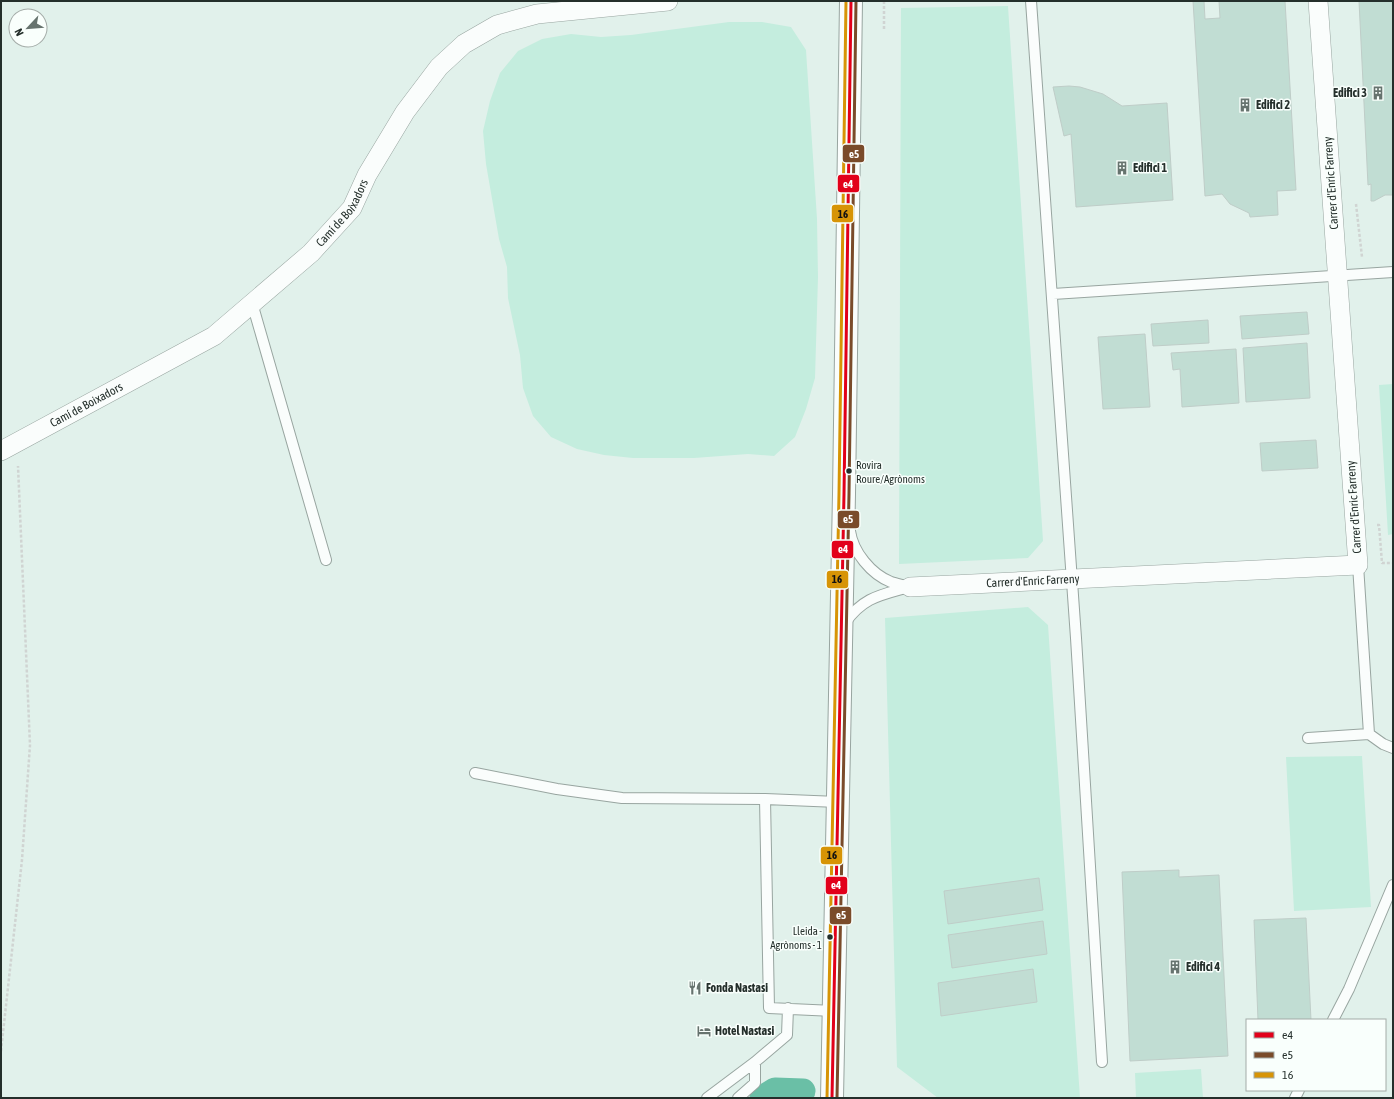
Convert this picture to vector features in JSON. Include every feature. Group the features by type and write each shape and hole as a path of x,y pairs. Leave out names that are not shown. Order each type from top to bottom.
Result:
{"main road":[{"path":"832,1098 844,494 851,1"}],"street":[{"name":"Camí de Boixadors","path":"6,448 214,336 311,253 352,208 367,175 405,112 439,67 464,44 497,25 537,14 668,1"},
{"name":"Carrer d'Enric Farreny","path":"910,586 1358,565 1318,1"}],"lane":[{"path":"1031,1 1053,294 1102,1062"},
{"path":"1053,294 1393,272"},
{"path":"252,303 326,560"},
{"path":"844,494 850,534 859,555 868,567 876,574 891,582 910,586"},
{"path":"1358,565 1369,734"},
{"path":"841,629 852,612 861,604 873,598 910,586"},
{"path":"1308,738 1369,734 1383,744 1393,748"},
{"path":"474,773 557,789 622,798 838,802"},
{"path":"765,800 769,1008 834,1010"},
{"path":"1334,1019 1349,989 1393,885"},
{"path":"707,1098 755,1062 787,1035 788,1008"},
{"path":"738,1098 755,1083 755,1062"}],"path":[{"path":"884,1 884,29"},
{"path":"1,1051 22,860 30,745 19,469 6,448"}],"green space":[{"path":"1008,6 1043,541 1028,558 899,564 901,8"},
{"path":"729,22 762,22 791,27 806,50 817,219 818,277 815,378 806,409 795,437 774,456 748,454 694,458 633,458 604,455 577,449 551,437 533,416 523,388 520,355 508,298 507,267 499,239 486,164 483,131 490,101 500,73 518,51 542,39 571,34 601,37 631,35"},
{"path":"1393,384 1393,534 1388,535 1379,385"},
{"path":"1028,607 1048,625 1080,1098 938,1098 897,1067 885,618"},
{"path":"1362,756 1371,907 1294,911 1286,757"},
{"path":"1201,1069 1203,1098 1136,1098 1135,1073"}],"building":[{"name":"Edifici 2","path":"1193,1 1204,1 1205,19 1220,18 1219,1 1285,1 1296,190 1277,191 1278,215 1250,217 1249,213 1230,204 1222,194 1205,196"},
{"name":"Edifici 3","path":"1359,1 1393,1 1393,195 1385,195 1374,201 1371,201 1371,184 1368,185"},
{"name":"Edifici 1","path":"1053,87 1080,87 1103,94 1122,106 1167,103 1173,200 1076,207 1071,134 1064,136"},
{"path":"1307,312 1309,334 1242,339 1240,316"},
{"path":"1208,320 1209,343 1153,346 1151,324"},
{"path":"1145,334 1150,407 1103,409 1098,337"},
{"path":"1307,343 1310,398 1246,402 1243,348"},
{"path":"1236,349 1239,403 1182,407 1180,369 1173,370 1171,353"},
{"path":"1316,440 1318,468 1262,471 1260,443"},
{"name":"Edifici 4","path":"1179,870 1179,877 1219,875 1228,1056 1130,1061 1122,872"},
{"path":"1039,878 1043,910 948,924 944,891"},
{"path":"1306,918 1311,1019 1258,1019 1254,920"},
{"path":"1043,921 1047,954 952,968 948,935"},
{"path":"1033,969 1037,1002 941,1016 938,983"}],"waterway":[{"path":"762,1098 775,1090 803,1091"}],"transit line":[{"name":"16","path":"827,1098 839,494 846,1"},
{"name":"e4","path":"832,1098 844,494 851,1"},
{"name":"e5","path":"837,1098 849,494 856,1"}],"place":[{"name":"Edifici 3","path":"1378,93"},
{"name":"Edifici 2","path":"1245,105"},
{"name":"Edifici 1","path":"1122,168"},
{"name":"Rovira Roure/Agrònoms","path":"849,471"},
{"name":"Lleida - Agrònoms - 1","path":"830,937"},
{"name":"Edifici 4","path":"1175,967"},
{"name":"Fonda Nastasi","path":"695,988"},
{"name":"Hotel Nastasi","path":"704,1031"}]}
